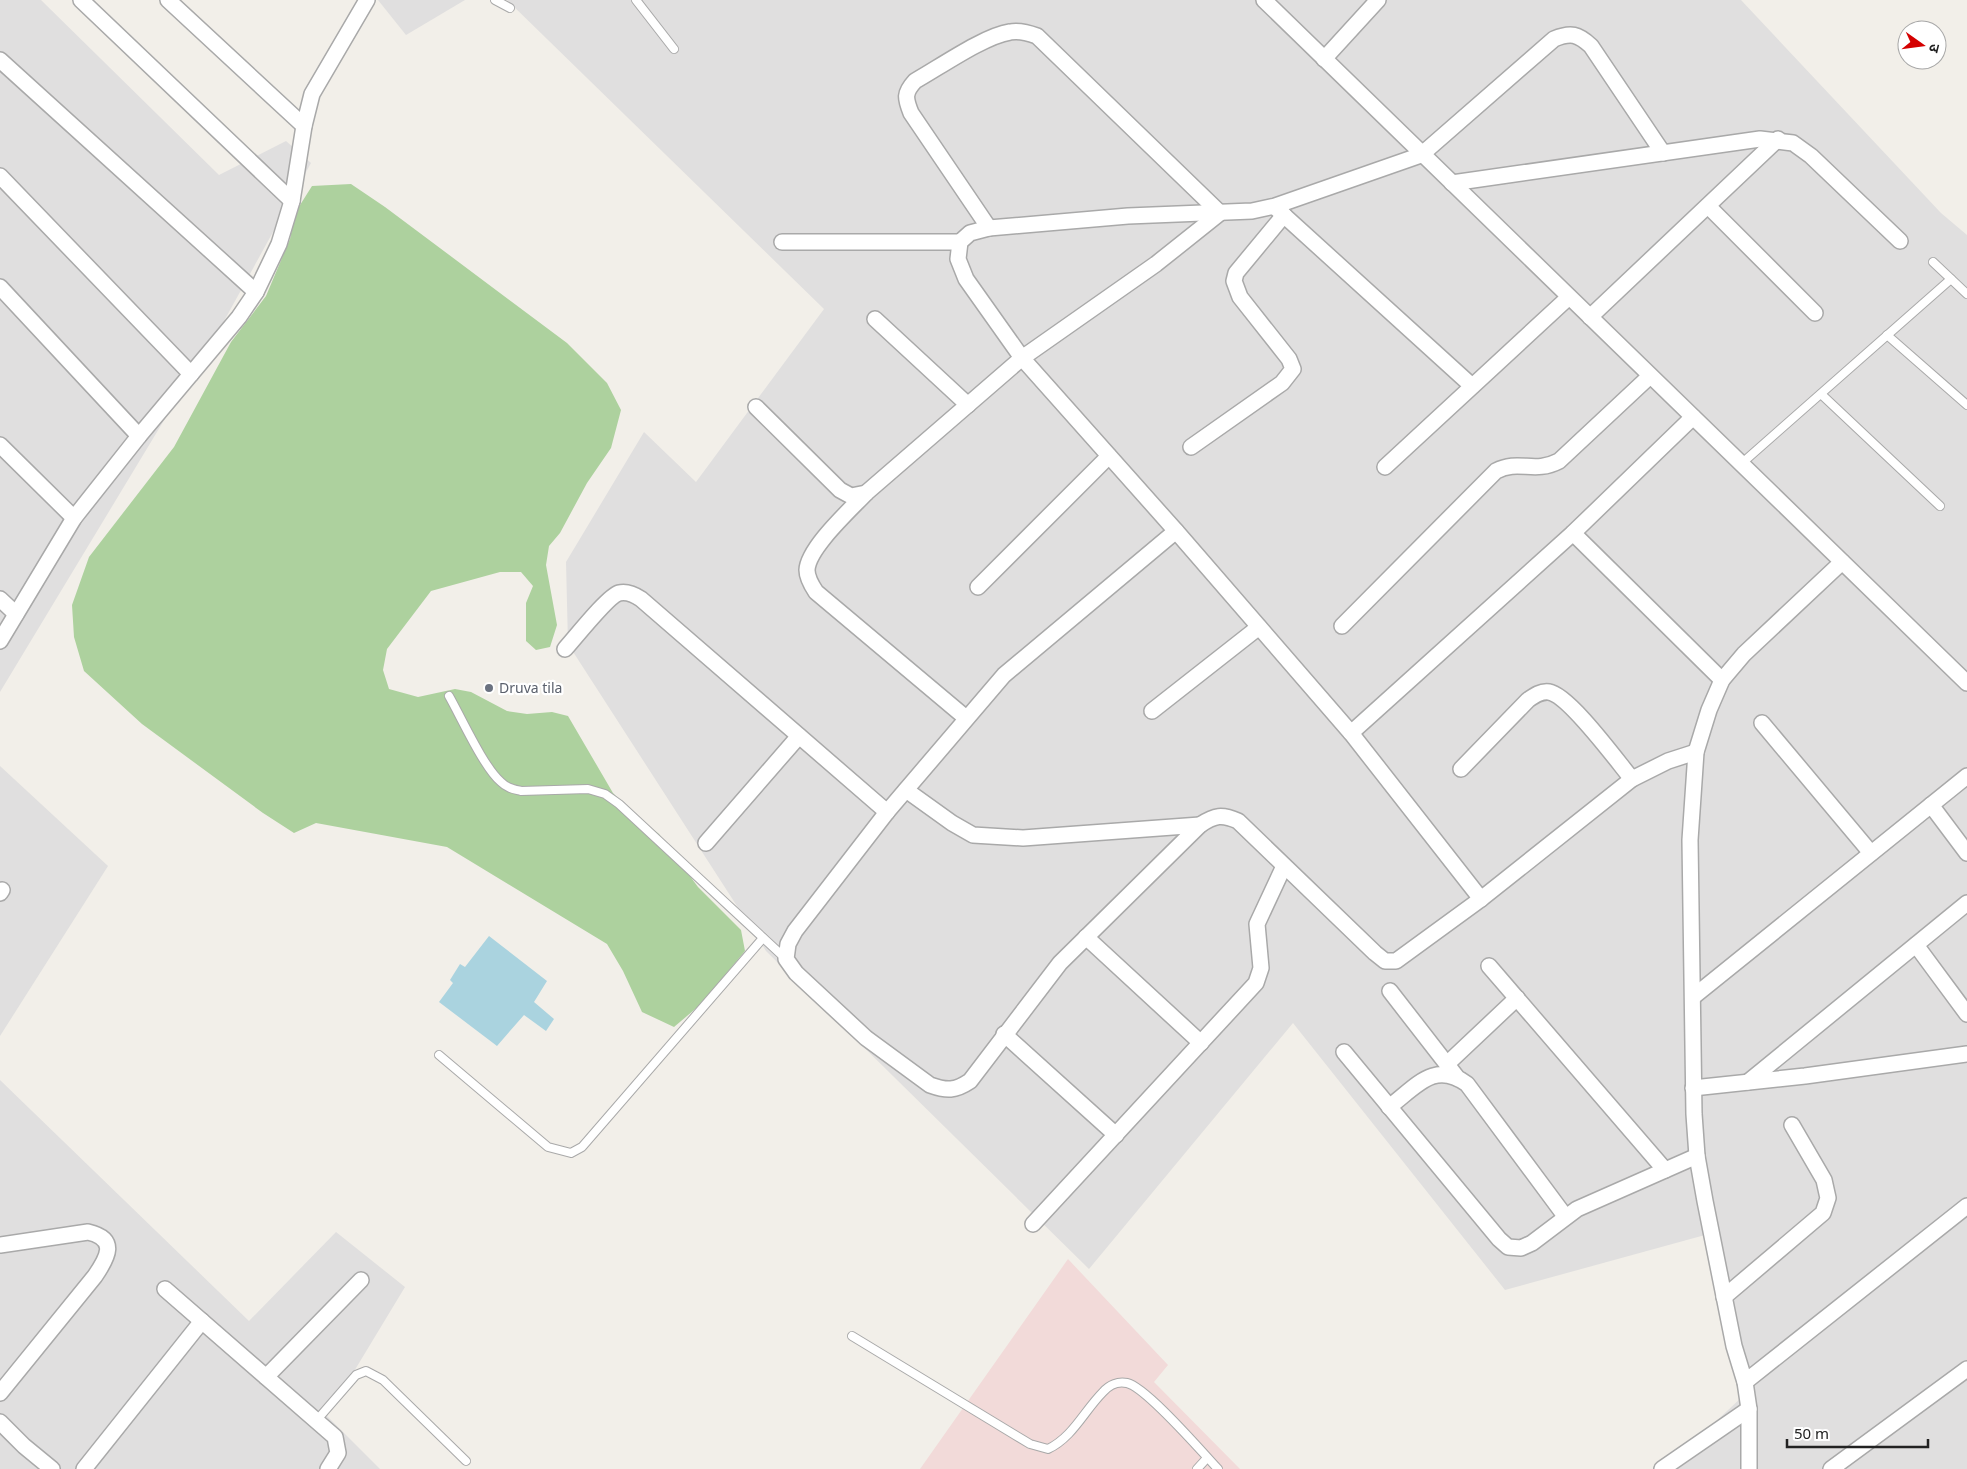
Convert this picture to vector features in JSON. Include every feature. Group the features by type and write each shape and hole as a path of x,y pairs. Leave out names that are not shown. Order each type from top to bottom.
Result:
{"street":[{"path":"81,0 292,201"},
{"path":"168,0 304,126"},
{"path":"0,641 74,518 139,436 239,317 256,292 279,244 292,201 304,126 312,94 367,0"},
{"path":"1264,0 1967,684"},
{"path":"1324,60 1378,0"},
{"path":"989,228 911,113 905,99 907,90 915,81 991,38 1010,32 1026,32 1037,36 1220,213"},
{"path":"1481,899 1351,733 1176,531 1022,358 966,279 958,259 960,242 970,233 989,228 1144,214 1280,211 1422,155 1554,38 1568,33 1580,36 1591,46 1663,153"},
{"path":"0,60 256,292"},
{"path":"1452,183 1760,139 1778,139 1793,143 1811,156 1900,241"},
{"path":"1590,317 1778,139"},
{"path":"0,176 191,374"},
{"path":"1708,206 1814,313"},
{"path":"1280,211 1472,386"},
{"path":"1192,447 1282,383 1293,369 1289,359 1240,297 1234,282 1236,273 1280,211"},
{"path":"966,718 816,592 810,583 807,572 814,552 866,493 1022,358 1156,264 1220,213"},
{"path":"782,242 960,242"},
{"path":"0,287 139,436"},
{"path":"1384,467 1569,297"},
{"path":"875,319 968,406"},
{"path":"1342,626 1496,471 1505,466 1546,467 1559,461 1650,376"},
{"path":"756,407 840,490 851,496 866,493"},
{"path":"1351,733 1573,534 1693,418"},
{"path":"0,445 74,518"},
{"path":"978,587 1109,456"},
{"path":"1176,531 1004,675 887,812 795,931 788,944 786,959 796,973 866,1038 936,1088 957,1090 970,1081 1004,1034 1060,964 1200,825 1213,816 1225,815 1238,822 1385,961 1396,962 1407,956 1481,899 1632,779 1668,761 1696,752"},
{"path":"1573,534 1722,680"},
{"path":"1749,1469 1749,1409 1745,1382 1734,1346 1697,1156 1693,1088 1690,840 1696,752 1709,710 1722,680 1744,654 1842,562"},
{"path":"565,648 608,600 618,593 630,593 642,599 887,812"},
{"path":"0,599 16,614"},
{"path":"1152,711 1259,627"},
{"path":"1461,769 1528,700 1538,693 1547,691 1567,701 1632,779"},
{"path":"1762,723 1871,854"},
{"path":"706,843 799,736"},
{"path":"1693,997 1967,776"},
{"path":"906,790 952,823 973,835 1022,838 1200,825"},
{"path":"1931,805 1967,853"},
{"path":"1033,1224 1256,983 1262,968 1257,924 1284,866"},
{"path":"1748,1082 1967,903"},
{"path":"1086,937 1201,1043"},
{"path":"1916,945 1967,1014"},
{"path":"1490,966 1666,1170"},
{"path":"1390,991 1452,1070 1467,1084 1565,1216"},
{"path":"1389,1107 1433,1075 1452,1070 1517,998"},
{"path":"1004,1034 1116,1135"},
{"path":"1344,1052 1499,1239 1508,1247 1521,1248 1532,1243 1565,1216 1594,1200 1697,1156"},
{"path":"1693,1088 1967,1054"},
{"path":"1724,1297 1823,1213 1828,1198 1824,1180 1792,1126"},
{"path":"1745,1382 1967,1206"},
{"path":"0,1245 88,1232 100,1234 106,1241 108,1250 105,1261 95,1276 0,1393"},
{"path":"266,1377 361,1280"},
{"path":"165,1288 334,1437 338,1445 338,1453 328,1469"},
{"path":"84,1469 202,1321"},
{"path":"1831,1469 1967,1369"},
{"path":"1662,1469 1749,1409"},
{"path":"0,1422 24,1446 52,1469"}],"lane":[{"path":"495,0 510,8"},
{"path":"636,0 674,49"},
{"path":"1933,262 1967,294"},
{"path":"1741,464 1951,278"},
{"path":"1888,335 1967,406"},
{"path":"1821,394 1940,506"},
{"path":"449,696 489,767 499,781 511,789 521,791 588,790 605,794 619,804 786,959"},
{"path":"439,1055 548,1147 571,1153 582,1147 763,938"},
{"path":"852,1336 1030,1444 1048,1449 1062,1443 1104,1390 1115,1383 1128,1383 1144,1392 1218,1469"},
{"path":"316,1421 356,1375 366,1371 383,1380 466,1461"},
{"path":"1197,1469 1207,1458"}],"shaded area":[{"path":"0,0 41,0 219,175 286,141 311,163 224,321 0,692"},
{"path":"378,0 465,0 406,35"},
{"path":"507,0 1741,0 1941,213 1967,235 1967,1469 1665,1469 1742,1397 1705,1235 1505,1290 1293,1023 1089,1269 766,951 568,644 566,562 644,432 696,482 824,309"},
{"path":"0,766 108,866 0,1036"},
{"path":"0,1080 249,1321 336,1232 405,1287 327,1416 380,1469 0,1469"},
{"path":"1068,1259 1168,1365 1154,1382 1240,1469 920,1469"}],"green space":[{"path":"351,184 385,207 567,343 607,383 621,410 611,448 587,483 560,533 549,546 546,565 557,625 550,647 536,650 526,641 526,603 533,586 521,572 500,572 431,591 387,649 383,670 389,689 418,697 455,689 471,692 507,711 527,714 552,712 568,716 613,793 633,814 659,834 698,887 741,930 745,951 700,1005 674,1027 642,1012 623,971 607,944 447,847 316,823 294,833 263,813 142,724 84,671 74,637 72,605 89,557 174,447 231,342 266,296 290,239 295,213 312,186"}],"water":[{"path":"489,936 547,981 534,1002 554,1019 546,1031 524,1015 497,1046 439,1002 453,983 450,980 460,964 465,967"}],"place":[{"name":"Druva tila","path":"489,688"}]}
